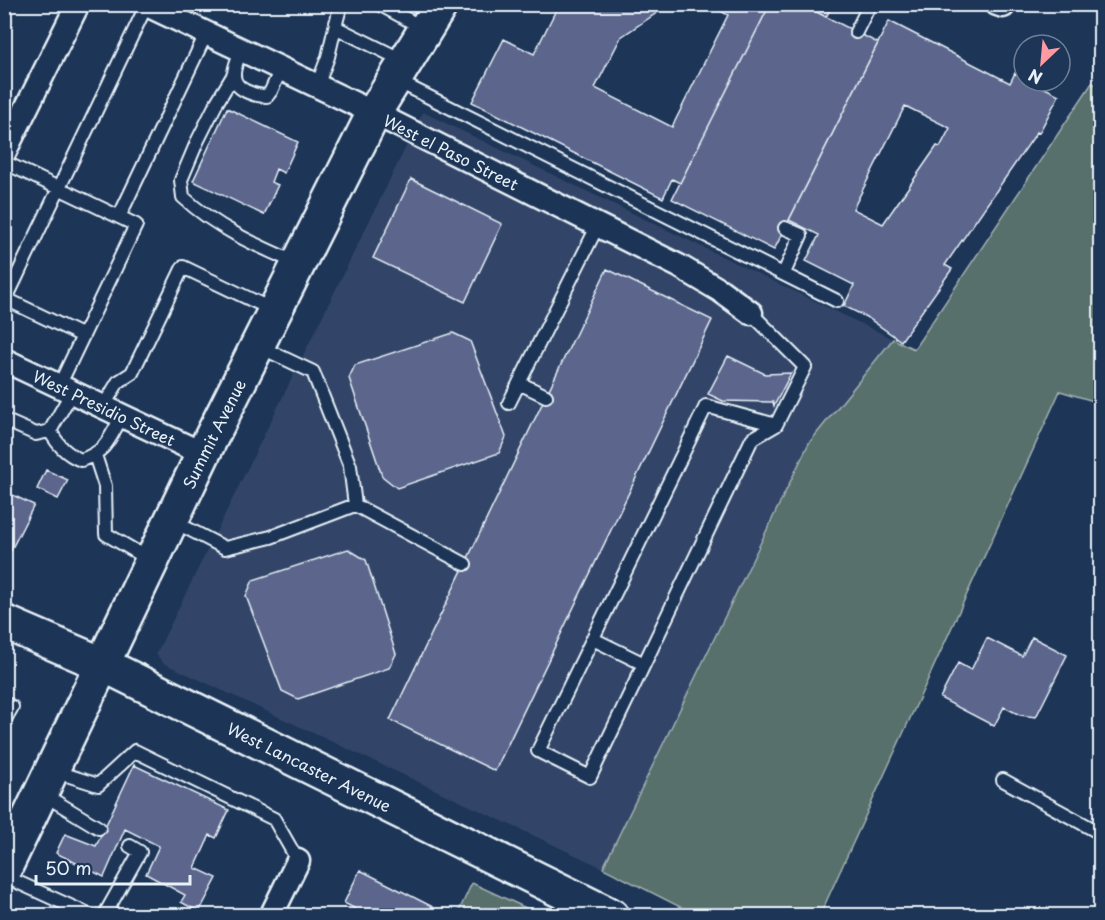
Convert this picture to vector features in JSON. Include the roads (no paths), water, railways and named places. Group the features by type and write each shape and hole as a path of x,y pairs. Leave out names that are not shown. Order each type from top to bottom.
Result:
{"main road":[{"name":"Summit Avenue","path":"4,870 203,454 374,113 433,14"},
{"name":"West Lancaster Avenue","path":"4,622 104,665 612,915"}],"street":[{"path":"4,153 78,4"},
{"name":"West el Paso Street","path":"146,5 374,113 679,266 751,312"},
{"name":"West Presidio Street","path":"4,360 203,454"},
{"path":"271,915 298,861"}],"lane":[{"path":"317,86 328,57 341,4"},
{"path":"380,4 433,14"},
{"path":"856,32 870,4"},
{"path":"83,336 5,301 146,5"},
{"path":"335,27 400,70 837,301"},
{"path":"119,217 206,34"},
{"path":"241,50 234,74 197,142 181,180 183,197 196,210 256,246 299,264"},
{"path":"234,74 235,80 243,90 256,96 267,96 281,69"},
{"path":"4,162 136,225 83,336 50,431 57,444 71,456 81,460 95,455 104,448 118,382 132,373 183,267 275,311"},
{"path":"509,403 597,225"},
{"path":"784,273 801,235 785,228"},
{"path":"751,312 805,367 776,425 752,439 590,777 538,751 706,406 776,425"},
{"path":"258,346 313,372 350,466 355,505"},
{"path":"519,383 546,396"},
{"path":"4,420 36,434 50,431"},
{"path":"95,455 105,486 106,534 153,561"},
{"path":"172,520 225,548 271,537 355,505 465,564"},
{"path":"592,639 644,664"},
{"path":"4,703 12,707 4,721"},
{"path":"47,782 98,785 135,751 274,819 298,861"},
{"path":"1003,780 1101,832"},
{"path":"47,782 99,828"},
{"path":"104,915 140,852 130,846"},
{"path":"4,876 92,915"}]}
